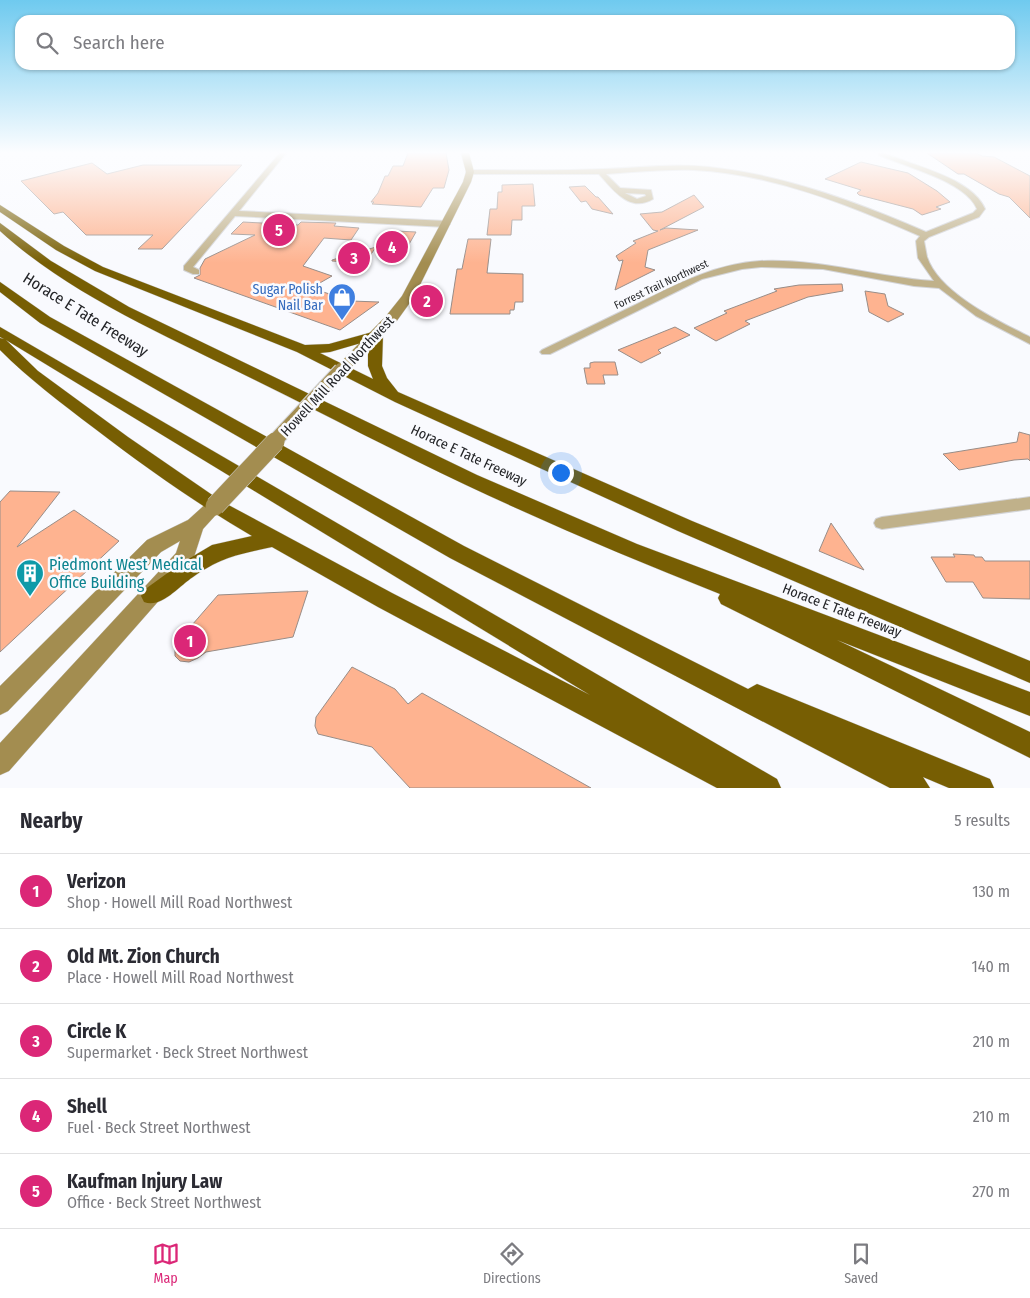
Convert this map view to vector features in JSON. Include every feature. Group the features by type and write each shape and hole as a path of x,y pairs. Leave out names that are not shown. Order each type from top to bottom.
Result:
{"highway":[{"path":"0,208 60,248 99,269 302,349 400,399 685,526 1030,672"},
{"name":"Horace E Tate Freeway","path":"0,226 19,243 85,288 158,328 471,480 630,550 1030,704"},
{"name":"Horace E Tate Freeway","path":"0,286 46,320 457,552 917,788"},
{"path":"0,331 768,788"},
{"path":"302,349 330,348 376,335 373,353 376,371 383,384 400,399"},
{"path":"0,342 33,374 129,447 214,506 744,788"},
{"path":"151,596 187,570 219,551 273,539"},
{"path":"630,550 1030,745"},
{"path":"658,656 981,788"}],"main road":[{"name":"Howell Mill Road Northwest","path":"0,703 154,546 195,525 376,335 408,297 463,190"},
{"name":"Howell Mill Road Northwest","path":"0,762 186,557 195,525"}],"street":[{"path":"196,272 187,268 252,190"},
{"path":"802,190 926,234"},
{"path":"964,190 979,202 981,209 976,215 926,234 920,241 920,249 941,285 979,314 1030,341"},
{"path":"233,213 446,224"},
{"name":"Forrest Trail Northwest","path":"546,352 699,278 742,266 761,264 823,266 914,283 941,285"},
{"path":"882,523 1030,503"}],"building":[{"path":"30,190 218,190 162,249 138,249 153,235 86,235 63,212 54,214"},
{"path":"379,190 432,190 421,207 372,204 374,202 371,202"},
{"path":"502,190 534,190 535,206 522,206 522,220 512,220 511,235 487,235 490,209 497,209 498,192 502,192"},
{"path":"571,190 589,190 613,214 592,209 586,201 581,202"},
{"path":"861,190 935,190 950,202 936,207 941,209 922,215 913,209 859,195 857,193"},
{"path":"992,190 1030,190 1030,218 1009,197"},
{"path":"694,195 704,207 660,230 666,228 698,230 648,250 645,267 655,270 615,290 623,260 619,261 616,256 636,243 633,241 658,231 653,230 640,214 662,212"},
{"path":"243,222 298,225 301,222 336,223 334,226 359,228 351,240 324,238 303,266 332,276 311,288 351,301 379,302 340,330 194,278 200,275 200,268 205,259 255,235 231,234"},
{"path":"396,231 416,232 404,253 383,252"},
{"path":"468,239 491,239 487,273 523,274 523,302 515,302 514,310 510,310 510,314 450,314 457,269 462,269"},
{"path":"376,247 365,263 332,261 332,260"},
{"path":"842,284 843,291 808,297 745,321 750,324 716,341 694,328 727,313 724,311 777,291 774,289 799,285"},
{"path":"865,291 885,294 888,306 904,314 888,322 869,312"},
{"path":"675,327 690,335 658,350 661,353 641,363 618,350"},
{"path":"615,362 618,375 603,375 605,384 587,384 584,368 590,368 590,363"},
{"path":"1019,432 1030,435 1030,461 1028,459 1014,460 959,470 943,454 1017,442"},
{"name":"Piedmont West Medical Office Building","path":"10,491 60,492 17,547 74,510 119,541 0,652 0,502"},
{"path":"831,523 851,552 864,570 819,551"},
{"path":"953,554 974,555 975,557 982,557 985,561 1030,561 1030,599 983,598 973,582 946,582 931,557 955,557"},
{"path":"308,591 293,637 206,652 189,662 180,661 175,656 175,648 179,640 218,595"},
{"path":"352,667 395,689 408,704 422,693 591,788 410,788 372,747 318,734 315,726 316,717"}],"place":[{"name":"Kaufman Injury Law","path":"279,230"},
{"name":"Shell","path":"392,247"},
{"name":"Circle K","path":"354,258"},
{"name":"Old Mt. Zion Church","path":"427,301"},
{"name":"Sugar Polish Nail Bar","path":"342,321"},
{"name":"Piedmont West Medical Office Building","path":"30,597"},
{"name":"Verizon","path":"190,641"}]}
